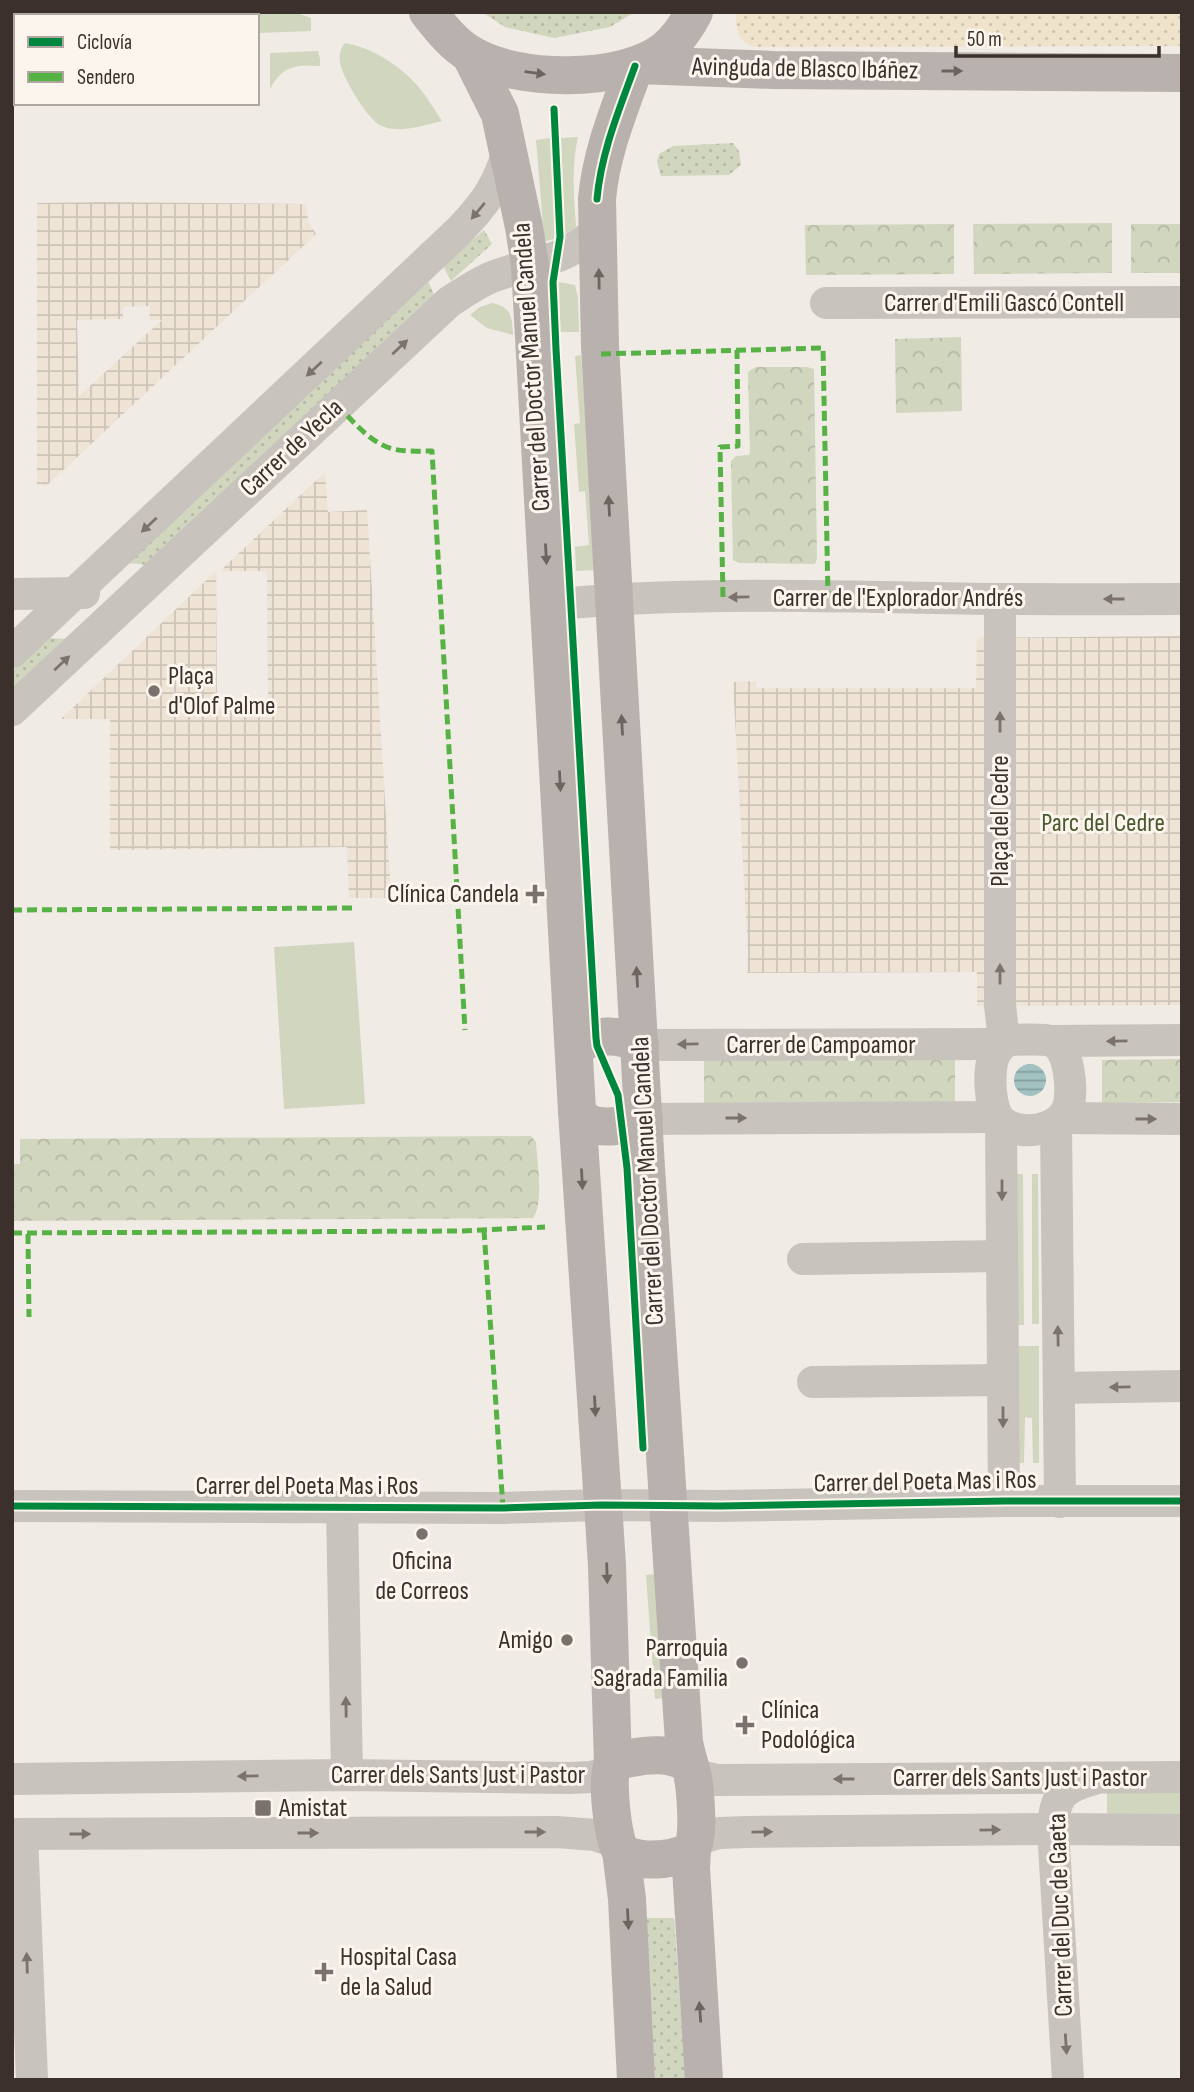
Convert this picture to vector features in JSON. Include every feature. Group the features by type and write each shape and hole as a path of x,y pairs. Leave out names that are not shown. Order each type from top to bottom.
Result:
{"main road":[{"path":"428,12 443,31 470,54 505,68 539,74 595,74 637,66 665,50 686,27 694,12"},
{"name":"Carrer del Doctor Manuel Candela","path":"470,54 500,114 530,265 578,1111 607,1564 611,1769"},
{"name":"Carrer del Doctor Manuel Candela","path":"637,66 617,115 602,164 597,199 600,346 643,1119 684,1742 690,1768"},
{"name":"Avinguda de Blasco Ibáñez","path":"637,66 774,70 1182,73"},
{"path":"575,1046 586,1040 617,1037 640,1045"},
{"path":"578,1111 585,1121 597,1126 634,1124 643,1119"},
{"path":"636,2080 627,1899 612,1815 611,1769 622,1760 653,1755 667,1756 690,1768 695,1801 691,1868 704,2080"},
{"path":"619,1847 631,1857 654,1860 679,1856 694,1844"}],"street":[{"name":"Carrer de Yecla","path":"12,652 480,210 503,170 508,151"},
{"name":"Carrer de Yecla","path":"12,710 450,302 493,277 576,249 598,228"},
{"name":"Carrer d'Emili Gascó Contell","path":"826,303 1182,302"},
{"path":"12,594 135,594"},
{"name":"Carrer de l'Explorador Andrés","path":"614,599 828,596 1182,598"},
{"path":"549,606 614,599"},
{"name":"Plaça del Cedre","path":"1000,599 1000,1005 1005,1042"},
{"path":"1004,1501 999,1119 992,1104 993,1057 1005,1042 1182,1040"},
{"path":"1052,1041 1060,1048 1069,1069 1068,1107 1059,1121 1060,1502"},
{"name":"Carrer de Campoamor","path":"640,1045 1005,1042"},
{"path":"643,1119 999,1119 1010,1127 1025,1130 1042,1129 1059,1121 1182,1119"},
{"path":"803,1259 1002,1256"},
{"path":"813,1382 1003,1380"},
{"path":"1059,1388 1182,1386"},
{"name":"Carrer del Poeta Mas i Ros","path":"12,1506 503,1508 1182,1501"},
{"path":"342,1507 347,1775"},
{"name":"Carrer dels Sants Just i Pastor","path":"690,1768 717,1780 1182,1777"},
{"name":"Carrer dels Sants Just i Pastor","path":"12,1779 347,1775 570,1778 591,1777 611,1769"},
{"name":"Carrer del Duc de Gaeta","path":"1068,2080 1053,1829 1056,1804 1061,1796 1084,1782 1100,1777"},
{"name":"Carrer dels Sants Just i Pastor","path":"694,1844 719,1833 1182,1830"},
{"path":"32,2080 21,2016 17,1834 557,1832 595,1835 619,1847"}],"green space":[{"path":"295,12 311,18 311,31 259,33 259,14 176,14"},
{"path":"482,12 635,12 610,27 554,38 505,27"},
{"path":"345,43 374,53 401,70 420,88 442,121 404,129 389,128 376,122 357,98 342,70 340,55"},
{"path":"318,51 320,66 290,68 280,75 270,89 270,53"},
{"path":"578,137 574,170 576,226 572,235 565,238 561,138"},
{"path":"550,138 555,224 554,239 546,241 536,140"},
{"path":"733,143 739,151 741,165 729,175 661,176 657,162 659,154 673,146"},
{"path":"1112,223 1112,273 974,274 973,224"},
{"path":"954,224 954,274 806,275 805,225"},
{"path":"1131,224 1182,224 1182,273 1131,273"},
{"path":"484,230 492,244 451,281 443,266"},
{"path":"428,281 435,297 148,565 127,563"},
{"path":"559,282 575,285 579,332 560,332"},
{"path":"492,303 504,307 510,314 513,335 487,328 470,315 480,307"},
{"path":"961,337 962,411 896,413 895,339"},
{"path":"581,355 596,570 576,571 575,547 589,545 585,491 579,492 574,424 580,423 575,356"},
{"path":"756,367 814,369 815,564 739,563 733,560 731,461 736,456 749,455 750,452 748,374"},
{"path":"47,638 69,639 12,692 12,671"},
{"path":"354,942 365,1104 284,1109 274,947"},
{"path":"955,1058 955,1102 704,1103 704,1059"},
{"path":"1182,1059 1182,1102 1102,1103 1102,1060"},
{"path":"531,1136 536,1142 539,1182 538,1203 533,1218 12,1221 12,1164 20,1164 20,1139"},
{"path":"1017,1174 1023,1174 1024,1325 1018,1325"},
{"path":"1032,1174 1038,1174 1039,1324 1032,1324"},
{"path":"1018,1346 1039,1346 1039,1463 1033,1463 1032,1418 1025,1417 1024,1463 1018,1463"},
{"path":"655,1574 664,1698 655,1699 646,1575"},
{"path":"1107,1791 1182,1791 1182,1819 1107,1820"},
{"path":"645,1918 674,1918 686,2080 655,2080"}],"sand":[{"path":"736,12 1182,12 1182,46 755,47 744,42 738,34"}],"shaded area":[{"path":"37,203 306,204 308,221 316,234 45,487 37,484","holes":["149,306 150,320 162,320 79,396 77,320 123,319 123,307"]},
{"name":"Plaça d'Olof Palme","path":"325,472 328,512 367,510 391,898 349,898 347,847 110,850 110,719 61,719 216,571 217,709 268,709 267,571 220,571"},
{"path":"1182,636 1182,1005 977,1006 977,972 747,973 733,682 756,681 757,688 976,688 977,638"}],"water":[{"path":"1030,1064 1041,1069 1046,1080 1041,1091 1030,1096 1019,1091 1014,1080 1019,1069"}],"marked path":[{"path":"601,354 823,348 828,596"},
{"path":"723,597 720,447 738,446 737,350"},
{"path":"337,405 362,431 385,446 403,451 432,451 465,1030"},
{"path":"12,910 356,908"},
{"path":"12,1233 461,1231 545,1227"},
{"path":"484,1230 503,1508"},
{"path":"28,1234 29,1317"}],"cycle path":[{"path":"597,199 607,148 635,66"},
{"path":"554,109 560,237 553,282 556,349 596,1038 618,1095 627,1168 643,1448"},
{"path":"12,1506 503,1508 1182,1501"}],"place":[{"name":"Plaça d'Olof Palme","path":"154,691"},
{"name":"Clínica Candela","path":"535,894"},
{"name":"Oficina de Correos","path":"422,1534"},
{"name":"Amigo","path":"567,1640"},
{"name":"Parroquia Sagrada Familia","path":"742,1663"},
{"name":"Clínica Podológica","path":"745,1725"},
{"name":"Amistat","path":"263,1808"},
{"name":"Hospital Casa de la Salud","path":"324,1972"}],"park label":[{"name":"Parc del Cedre","path":"1103,823"}]}
